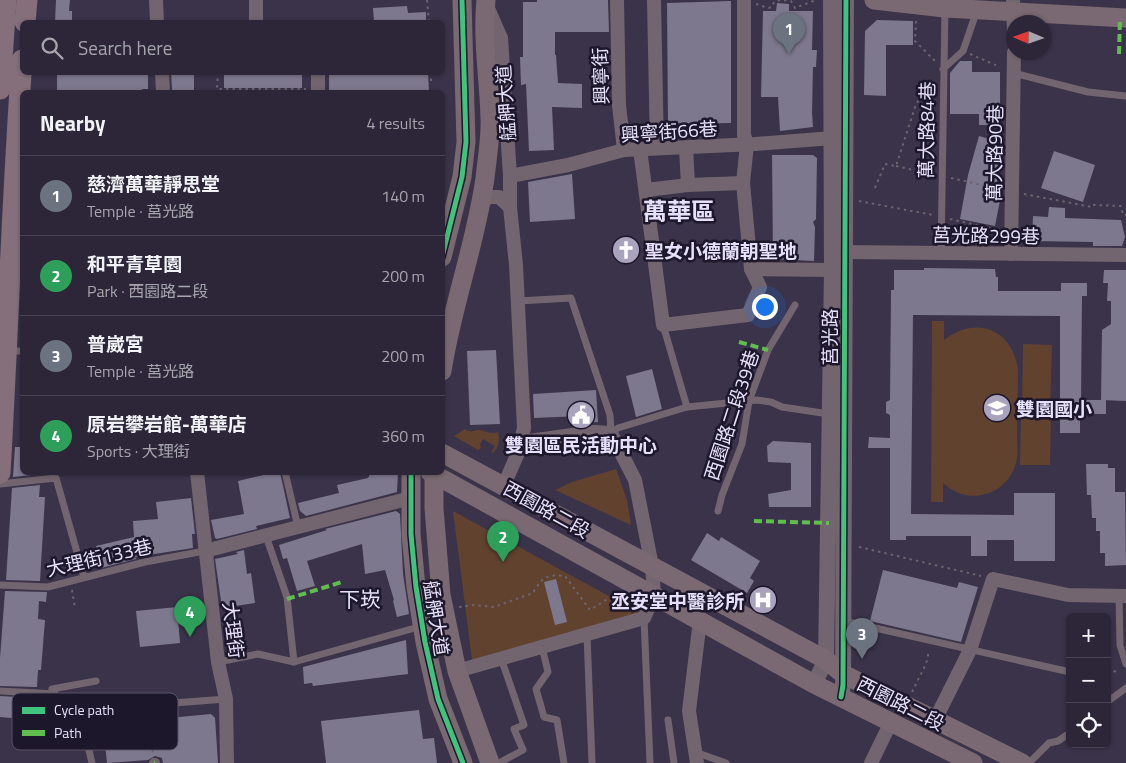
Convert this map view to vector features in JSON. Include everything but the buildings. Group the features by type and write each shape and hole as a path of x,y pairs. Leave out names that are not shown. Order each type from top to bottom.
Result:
{"main road":[{"path":"0,89 6,0"},
{"path":"25,20 27,0"},
{"name":"艋舺大道","path":"445,245 462,177 466,142 462,0"},
{"path":"874,0 978,10 1013,6 1126,18"},
{"name":"艋舺大道","path":"445,352 480,204 484,178 490,119 486,68 486,2"},
{"path":"20,90 21,75"},
{"path":"0,473 15,351 14,193 20,93"},
{"name":"西園路二段","path":"445,455 826,660 844,674 1022,763"},
{"name":"艋舺大道","path":"410,475 411,534 422,626 438,699 463,763"},
{"name":"艋舺大道","path":"433,475 441,595 457,672 490,763"},
{"name":"西園路二段","path":"437,475 814,684 973,763"}],"street":[{"path":"156,0 156,20"},
{"path":"256,0 256,20"},
{"name":"興寧街","path":"617,0 619,105 624,150"},
{"path":"654,0 657,148"},
{"name":"莒光路","path":"826,660 832,270 831,0"},
{"name":"莒光路","path":"841,697 844,674 845,543 846,0"},
{"name":"艋舺大道","path":"486,2 501,38 524,428 522,442 504,485"},
{"path":"640,149 663,325 748,315 760,287 751,269 743,183 747,144 744,135 749,2"},
{"name":"萬大路90巷","path":"1011,254 1014,60"},
{"path":"162,75 163,90"},
{"path":"318,75 318,90"},
{"name":"興寧街66巷","path":"510,176 568,165 624,150 686,148 832,138"},
{"path":"686,148 688,186"},
{"path":"646,190 743,183"},
{"path":"480,204 489,197 499,197 510,207"},
{"name":"莒光路299巷","path":"845,252 1126,255"},
{"path":"751,269 832,270"},
{"path":"457,672 644,618 654,595 652,566 635,480 611,433 594,432 522,442"},
{"name":"大理街","path":"197,475 218,662 226,699 227,763"},
{"path":"205,551 403,500 410,496"},
{"path":"935,720 970,650 993,579 1068,595 1122,596"},
{"path":"696,758 689,711 700,620"},
{"path":"814,684 826,660"},
{"path":"870,763 891,722"}],"lane":[{"name":"萬大路84巷","path":"941,253 945,8"},
{"path":"943,69 963,51 978,10"},
{"path":"1014,74 1088,92 1126,96"},
{"path":"518,302 571,298 610,415 611,433"},
{"name":"西園路二段39巷","path":"718,511 722,495 742,444 749,401 768,350 795,305"},
{"path":"663,325 687,407"},
{"path":"611,433 618,428 687,407 757,400 771,402 782,407 830,414"},
{"path":"286,475 298,527"},
{"path":"0,484 56,478 84,577"},
{"path":"266,536 287,597 294,662"},
{"name":"大理街133巷","path":"0,585 48,587 145,562 205,551"},
{"path":"1122,596 1120,645 1126,664"},
{"path":"644,618 650,763"},
{"path":"844,621 1066,671"},
{"path":"218,662 258,654 294,662 422,626"},
{"path":"587,635 592,763"},
{"path":"542,647 548,672 536,689 544,718 557,720 564,763"},
{"path":"499,763 523,750 514,729 524,725 501,658"},
{"path":"54,693 52,690 96,681"},
{"path":"1111,699 1126,688"},
{"path":"0,691 37,693"},
{"path":"178,703 226,699"},
{"path":"668,720 674,763"},
{"path":"1029,763 1049,743 1058,741 1066,736"},
{"path":"89,750 92,763"},
{"path":"696,758 726,763"}],"path":[{"path":"428,0 429,20"},
{"path":"749,2 768,8 772,7 774,2 791,1 794,8 817,0"},
{"path":"875,188 885,164 896,166 916,104 943,69 915,41 916,5"},
{"path":"963,51 1014,74"},
{"path":"218,75 217,89 268,90"},
{"path":"431,75 431,85"},
{"path":"845,199 1011,232"},
{"path":"845,543 993,579"},
{"path":"444,609 474,605 494,607 534,593 540,581 553,575 565,576 590,610 632,584"},
{"path":"70,581 75,608"},
{"path":"905,706 926,664 931,641"},
{"path":"1111,672 1126,670"},
{"path":"153,750 155,763"}],"shaded area":[{"path":"932,321 944,321 944,340 956,332 968,328 991,330 1008,344 1014,355 1018,369 1016,462 1007,481 988,494 971,496 961,494 943,483 943,502 931,502"},
{"path":"1023,344 1052,345 1050,412 1022,411"},
{"path":"1021,415 1051,416 1050,465 1020,465"},
{"path":"465,429 492,433 498,432 497,448 493,453 491,452 495,446 483,439 478,450 454,436"},
{"path":"616,469 627,500 631,525 555,490 572,482"},
{"path":"453,511 640,613 472,660"}],"marked path":[{"path":"1119,54 1120,18"},
{"path":"739,342 768,350"},
{"path":"754,521 829,523"},
{"path":"287,599 342,582"}],"cycle path":[{"path":"445,245 462,177 466,142 462,0"},
{"path":"841,697 843,685 846,0"},
{"path":"411,475 411,534 416,587 425,642 438,699 463,763"}],"place":[{"name":"慈濟萬華靜思堂","path":"789,54"},
{"name":"聖女小德蘭朝聖地","path":"626,250"},
{"name":"雙園國小","path":"997,408"},
{"name":"雙園區民活動中心","path":"581,415"},
{"name":"和平青草園","path":"503,562"},
{"name":"丞安堂中醫診所","path":"763,600"},
{"name":"原岩攀岩館-萬華店","path":"190,637"},
{"name":"普崴宮","path":"862,659"}],"district":[{"name":"萬華區","path":"679,211"},
{"name":"下崁","path":"360,599"}]}
